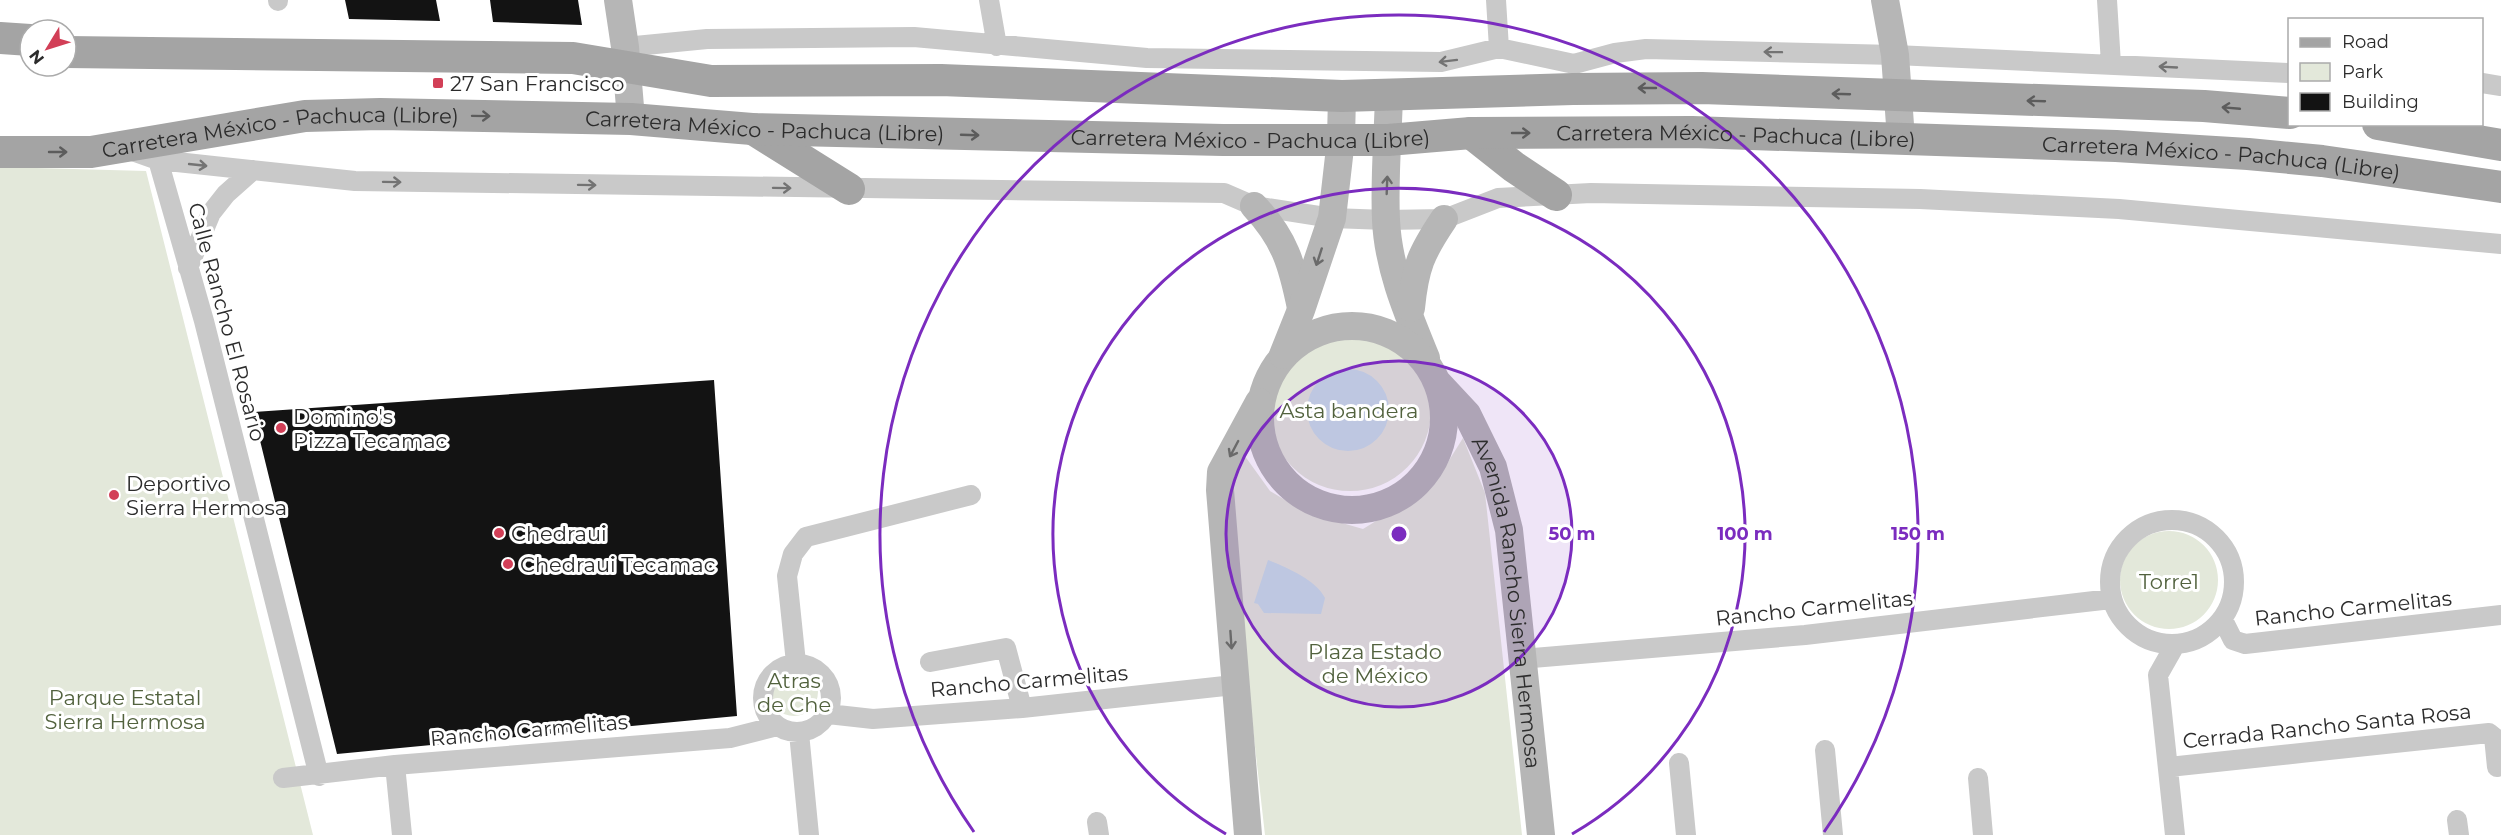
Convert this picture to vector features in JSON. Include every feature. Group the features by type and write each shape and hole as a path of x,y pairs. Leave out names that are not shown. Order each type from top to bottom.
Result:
{"main road":[{"path":"0,39 18,40"},
{"path":"78,47 102,52"},
{"path":"0,52 18,52"},
{"name":"Carretera México - Pachuca (Libre)","path":"78,52 626,58 711,81 941,80 1148,73 1342,96 1389,95 1574,76 1702,88 2204,106 2288,113"},
{"name":"Carretera México - Pachuca (Libre)","path":"0,152 91,152 305,116 380,114 631,119 752,129 1187,139 1388,140 1471,133 1692,132 2116,146 2248,154 2322,161 2501,187"},
{"path":"2390,126 2501,145"},
{"path":"752,129 849,189"},
{"path":"1471,133 1514,167 1556,195"}],"street":[{"path":"618,0 631,119"},
{"path":"989,0 997,46"},
{"path":"1496,0 1499,48"},
{"path":"1886,0 1895,55 1901,139"},
{"path":"2107,0 2111,64"},
{"path":"626,58 706,39 903,37 997,46 1148,73 1342,61 1441,62 1499,48 1574,76 1646,49 1895,55 2288,73"},
{"path":"1248,835 1234,685 1221,472 1262,398 1271,372 1282,356 1301,310 1332,218 1341,139 1342,61"},
{"path":"1389,95 1394,61"},
{"path":"2483,83 2501,86"},
{"name":"Avenida Rancho Sierra Hermosa","path":"1389,95 1386,220 1391,256 1410,319 1433,373 1467,414 1493,466 1509,530 1541,835"},
{"path":"121,148 158,160 355,181 1224,193 1254,206 1332,218 1386,220 1444,219 1498,198 1591,193 1920,199 2119,209 2501,244"},
{"name":"Calle Rancho El Rosario","path":"158,160 319,776"},
{"path":"188,268 210,213 226,194 253,170"},
{"path":"1254,206 1275,229 1292,262 1301,310"},
{"path":"1410,319 1414,273 1425,247 1444,219"},
{"path":"1262,398 1260,431 1271,463 1292,489 1321,506 1354,511 1389,504 1419,484 1439,454 1446,419 1433,373 1396,336 1356,324 1316,332 1282,356"},
{"path":"796,663 787,576 793,554 806,537 971,495"},
{"path":"2168,519 2196,524 2219,541 2232,566 2234,594 2223,620 2202,638 2175,645 2147,640 2124,624 2111,599 2109,571 2120,545 2142,527 2168,519"},
{"name":"Rancho Carmelitas","path":"1522,659 1805,635 2111,599"},
{"name":"Rancho Carmelitas","path":"2223,620 2233,640 2245,644 2501,615"},
{"path":"2175,645 2158,675 2175,835"},
{"path":"930,662 1006,648 1022,708"},
{"path":"796,663 810,666 826,680 832,700 828,714 816,727 799,733 777,726 766,712 763,696 767,680 780,668 796,663"},
{"name":"Rancho Carmelitas","path":"828,714 873,719 1022,708 1234,685"},
{"name":"Rancho Carmelitas","path":"283,778 319,776 395,765 730,738 777,726"},
{"path":"799,733 809,835"},
{"name":"Cerrada Rancho Santa Rosa","path":"2169,767 2489,733 2494,737 2497,767"},
{"path":"1825,750 1833,835"},
{"path":"1679,763 1686,835"},
{"path":"395,765 402,835"},
{"path":"1978,778 1983,835"}],"green space":[{"name":"Deportivo Sierra Hermosa","path":"0,167 146,171 313,835 0,835"},
{"name":"Asta bandera","path":"1350,329 1381,335 1407,353 1425,379 1431,410 1425,441 1407,467 1381,485 1350,491 1319,485 1293,467 1275,441 1269,410 1275,379 1293,353 1319,335"},
{"name":"Plaza Estado de México","path":"1463,438 1485,493 1522,835 1265,835 1231,535 1235,477 1242,452 1270,491 1307,513 1363,529 1433,486"},
{"name":"Torre1","path":"2169,531 2188,535 2204,545 2214,561 2218,580 2214,599 2204,615 2188,625 2169,629 2150,625 2134,615 2124,599 2120,580 2124,561 2134,545 2150,535"},
{"name":"Atras de Che","path":"794,668 811,675 818,692 811,709 794,716 777,709 770,692 777,675"}],"water":[{"path":"1348,369 1364,372 1377,381 1386,394 1389,410 1386,426 1377,439 1364,448 1348,451 1332,448 1319,439 1310,426 1307,410 1310,394 1319,381 1332,372"},
{"path":"1268,560 1315,585 1325,598 1321,614 1264,613 1258,604 1254,603"}],"building":[{"path":"345,0 436,0 440,21 349,19"},
{"path":"490,0 578,0 582,25 493,22"},
{"name":"Chedraui Tecamac","path":"714,380 737,716 337,754 253,412"}],"place":[{"name":"27 San Francisco","path":"438,83"},
{"name":"Domino's Pizza Tecamac","path":"281,428"},
{"name":"Deportivo Sierra Hermosa","path":"114,495"},
{"name":"Chedraui","path":"499,533"},
{"name":"Chedraui Tecamac","path":"508,564"}],"park label":[{"name":"Parque Estatal Sierra Hermosa","path":"125,709"}]}
